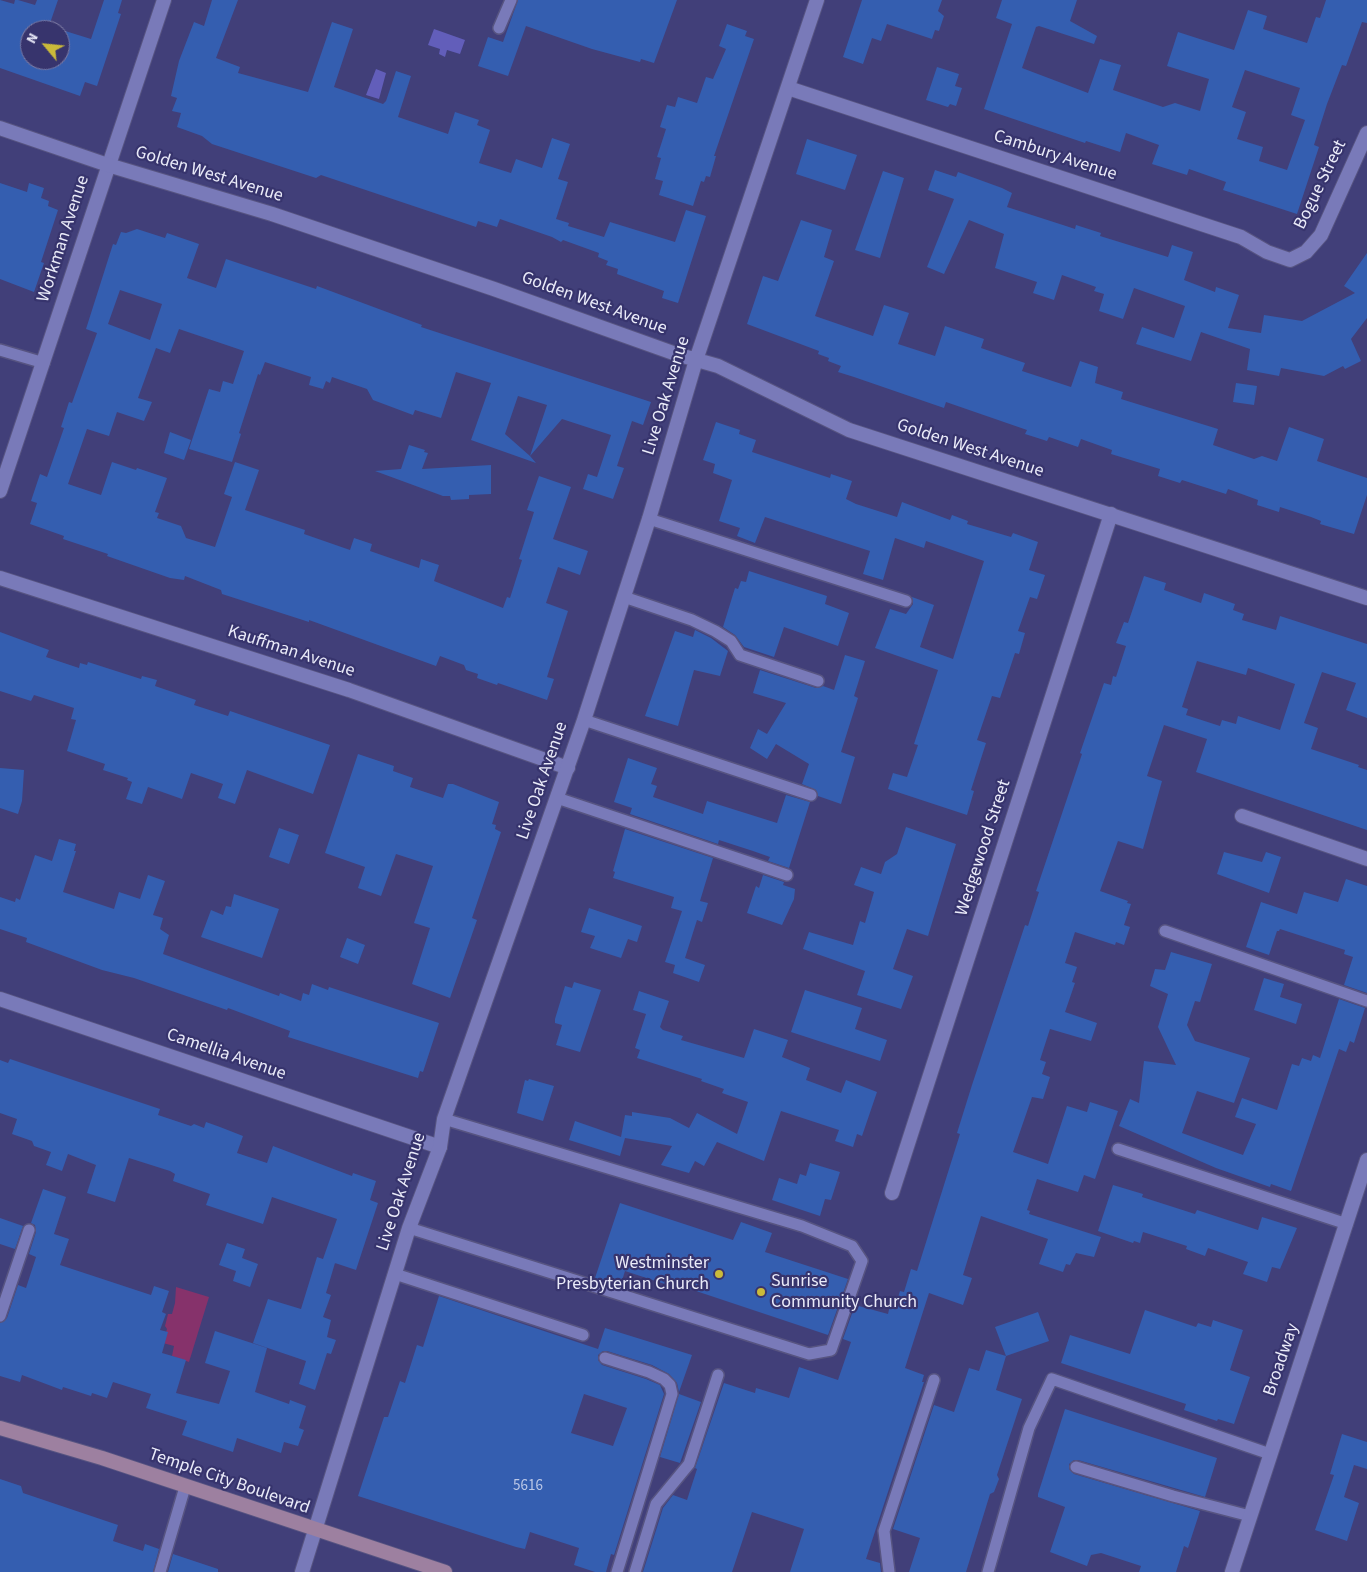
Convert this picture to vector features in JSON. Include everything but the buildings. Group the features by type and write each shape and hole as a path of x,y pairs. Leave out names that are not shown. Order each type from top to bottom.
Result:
{"main road":[{"name":"Temple City Boulevard","path":"0,1428 102,1458 316,1531 445,1572"}],"street":[{"name":"Workman Avenue","path":"0,491 164,0"},
{"name":"Live Oak Avenue","path":"302,1572 409,1228 440,1147 444,1119 584,720 649,519 696,360 817,0"},
{"name":"Cambury Avenue","path":"788,88 1241,237 1274,255 1290,260 1306,252"},
{"name":"Golden West Avenue","path":"0,128 108,164 272,214 494,288 746,378 849,430 1367,598"},
{"name":"Bogue Street","path":"1306,252 1322,235 1367,133"},
{"name":"Wedgewood Street","path":"892,1193 1112,514"},
{"name":"Kauffman Avenue","path":"0,578 349,690 568,768"},
{"path":"1242,816 1367,859"},
{"name":"Camellia Avenue","path":"0,999 440,1147"},
{"name":"Broadway","path":"1232,1572 1367,1160"}],"lane":[{"path":"499,28 511,0"},
{"path":"0,350 44,363"},
{"path":"649,519 906,600"},
{"path":"624,597 692,620 715,631 731,641 740,655 818,681"},
{"path":"584,720 811,795"},
{"path":"557,798 787,875"},
{"path":"1165,932 1367,1001"},
{"path":"409,1228 809,1354 831,1350 862,1261 852,1246 802,1226 444,1119"},
{"path":"1118,1149 1347,1224"},
{"path":"0,1316 29,1230"},
{"path":"395,1274 583,1335"},
{"path":"605,1358 664,1379 670,1385 672,1394 617,1572"},
{"path":"634,1572 656,1504 690,1464 718,1375"},
{"path":"988,1572 1028,1428 1052,1379 1270,1454"},
{"path":"889,1572 884,1531 934,1380"},
{"path":"1076,1466 1173,1496 1250,1516"},
{"path":"160,1572 185,1487"}],"shaded area":[{"path":"434,29 465,40 460,54 447,50 445,57 439,54 440,49 428,45"},
{"path":"376,69 386,73 379,99 366,95"},
{"path":"176,1287 209,1297 189,1362 172,1356 174,1346 163,1343 167,1329 165,1326 168,1314 172,1314 175,1303"}],"place":[{"name":"Westminster Presbyterian Church","path":"719,1274"},
{"name":"Sunrise Community Church","path":"761,1292"}]}
